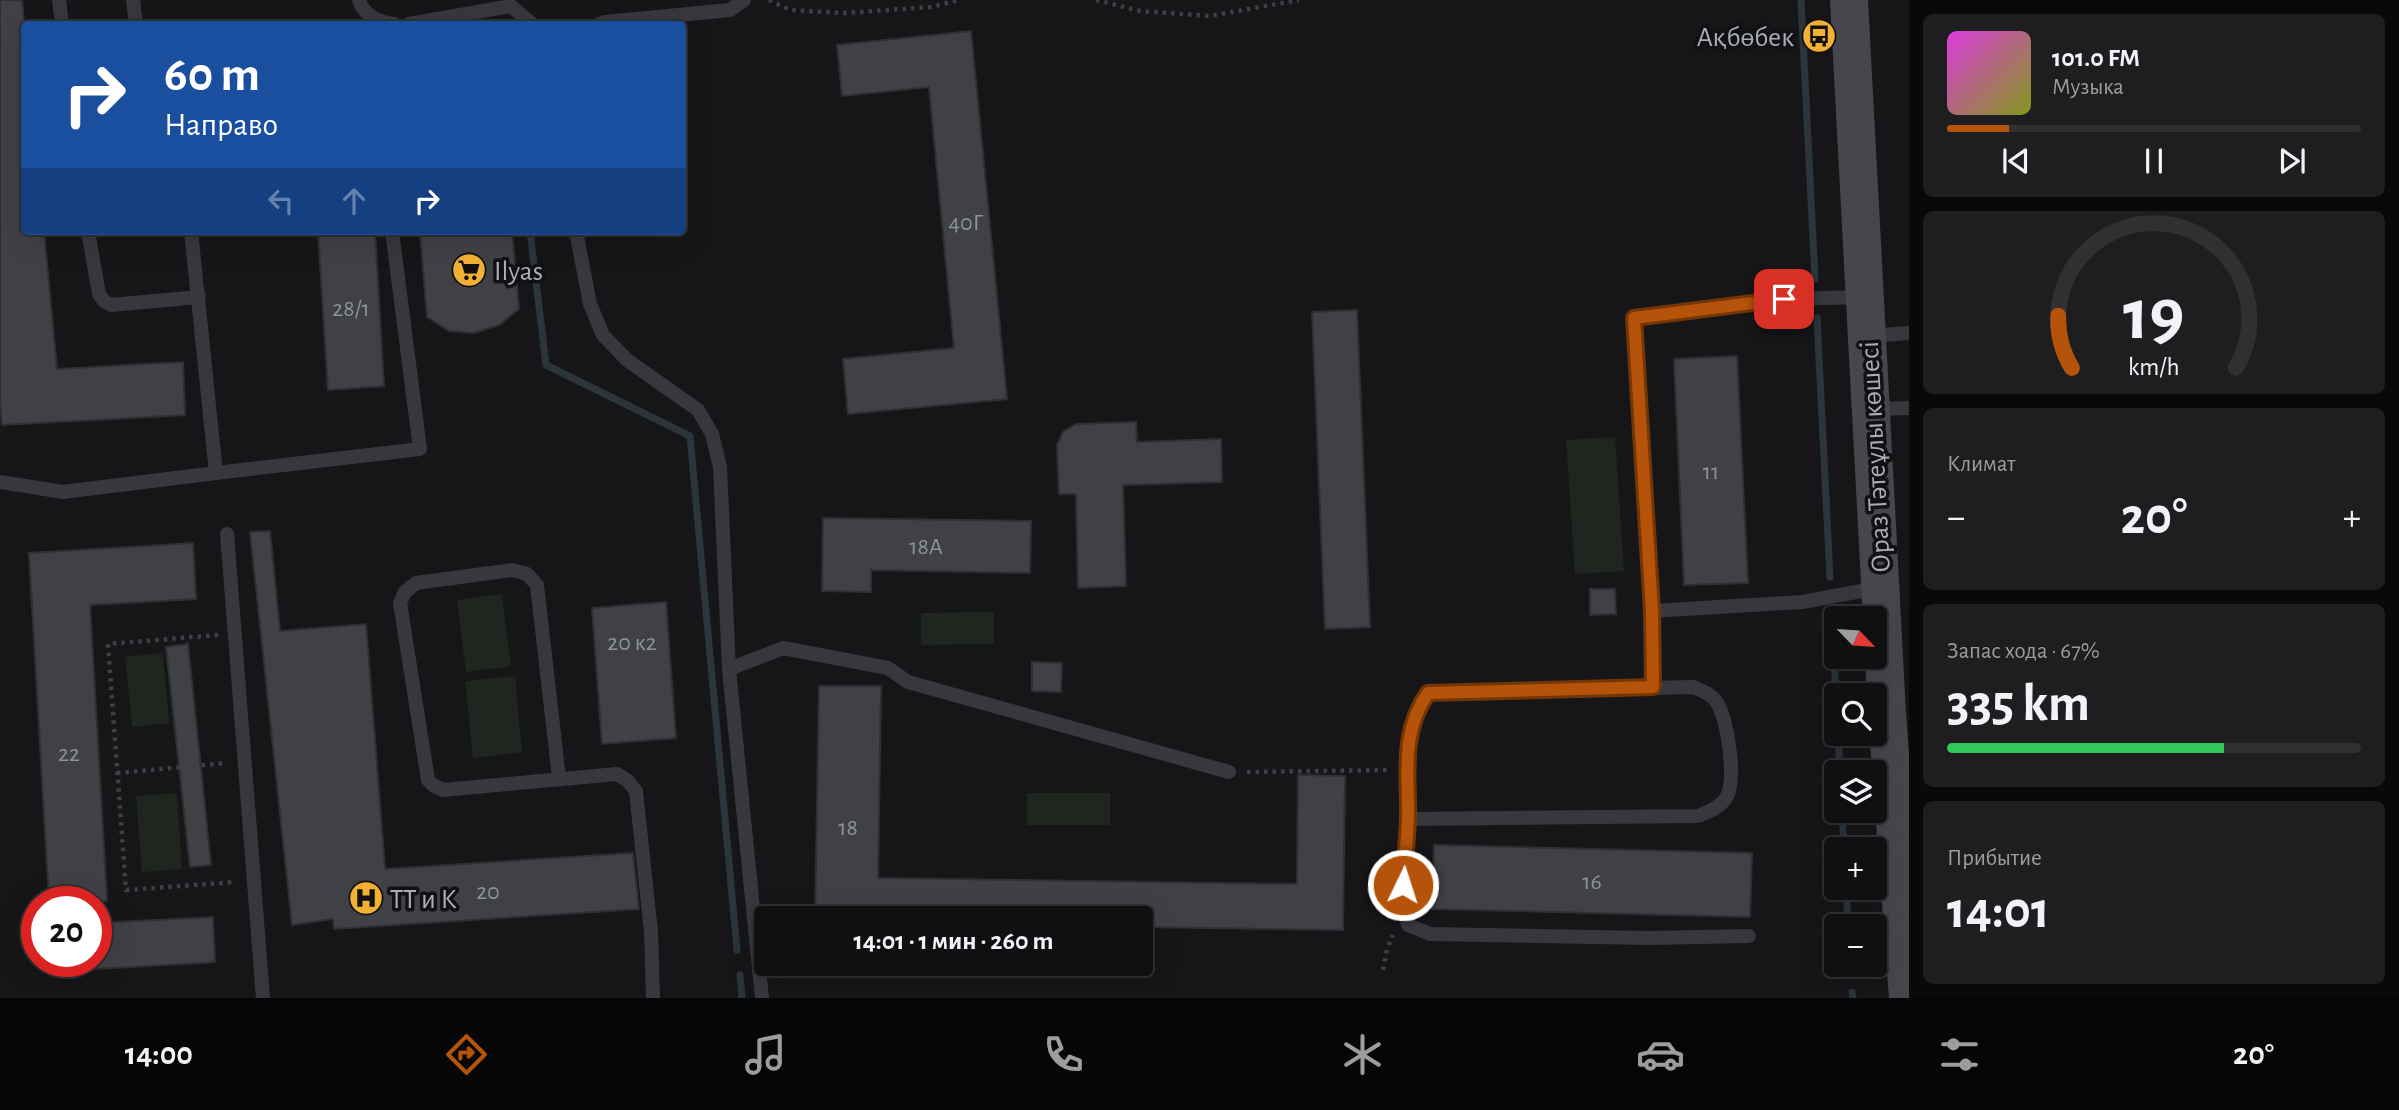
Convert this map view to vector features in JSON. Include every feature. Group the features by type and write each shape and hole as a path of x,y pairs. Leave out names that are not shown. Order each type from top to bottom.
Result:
{"street":[{"name":"Ораз Тәтеұлы көшесі","path":"1849,0 1881,588 1893,714 1908,998"}],"lane":[{"path":"60,0 62,21"},
{"path":"133,0 136,21"},
{"path":"359,0 361,7 376,21"},
{"path":"615,21 730,10 744,0"},
{"path":"426,21 511,6 528,21"},
{"path":"89,235 99,294 111,305 199,297"},
{"path":"191,235 216,473"},
{"path":"0,482 63,492 420,449 393,235"},
{"path":"577,235 590,304 603,335 627,360 698,410 712,434 719,467 729,668 762,998"},
{"path":"1653,687 1652,611 1634,318 1784,299 1866,297"},
{"path":"1868,336 1909,333"},
{"path":"1872,409 1909,408"},
{"path":"227,534 263,998"},
{"path":"559,778 537,585 527,574 512,570 416,583 405,592 400,603 428,780 434,786 443,790 617,774 628,781 636,791 651,932 653,998"},
{"path":"1652,611 1802,602 1881,588"},
{"path":"729,668 783,648 888,668 908,682 1229,772"},
{"path":"1408,819 1698,816 1714,809 1726,798 1730,778 1728,737 1718,704 1710,694 1693,687 1428,693 1411,724 1402,907 1408,925 1430,934 1649,938 1749,936"}],"path":[{"path":"769,0 790,10 844,13 931,7 958,0"},
{"path":"1096,0 1140,11 1210,16 1299,0"},
{"path":"235,634 108,644 126,890 254,880"},
{"path":"117,773 244,761"},
{"path":"1229,772 1407,770"},
{"path":"1383,970 1387,948 1393,936 1408,925"}],"shaded area":[{"path":"1615,437 1624,571 1575,574 1566,440"},
{"path":"502,594 511,666 466,672 457,600"},
{"path":"994,612 994,644 921,645 921,613"},
{"path":"163,653 169,723 132,727 125,657"},
{"path":"515,676 522,752 473,758 465,681"},
{"path":"177,793 182,869 142,872 136,796"},
{"path":"1027,793 1110,793 1110,825 1027,825"}],"building":[{"path":"0,0 22,0 21,235 44,235 57,369 183,362 185,415 2,425"},
{"path":"971,31 1007,399 848,414 843,359 954,348 929,87 842,96 837,45"},
{"path":"318,235 375,235 384,386 328,390"},
{"name":"Ilyas","path":"420,235 512,235 519,309 499,325 474,333 449,331 427,317"},
{"path":"1357,310 1370,627 1325,629 1312,312"},
{"path":"1737,356 1748,583 1684,585 1674,359"},
{"path":"1136,422 1137,442 1221,439 1222,482 1123,485 1126,586 1078,588 1076,494 1059,494 1057,445 1063,432 1076,424"},
{"path":"823,518 1031,521 1030,573 871,570 871,592 822,591"},
{"path":"270,531 280,631 366,624 385,869 633,853 639,909 334,929 333,919 292,925 250,532"},
{"path":"193,543 196,599 90,605 106,886 48,886 29,553"},
{"path":"1590,589 1615,589 1616,614 1590,615"},
{"path":"666,602 676,738 602,744 592,608"},
{"path":"188,644 211,865 190,867 166,647"},
{"path":"1032,662 1062,663 1061,692 1032,691"},
{"path":"819,686 881,686 878,878 1297,884 1298,775 1345,776 1343,930 1153,927 1153,906 815,906"},
{"path":"1434,845 1752,853 1750,917 1432,909"},
{"path":"213,917 215,962 112,968 112,922"}],"waterway":[{"path":"1801,0 1815,279"},
{"path":"530,235 546,365 690,436 737,950"},
{"path":"1817,318 1830,577"},
{"path":"1835,669 1835,683"},
{"path":"1839,746 1839,760"},
{"path":"1843,823 1843,837"},
{"path":"1847,900 1847,914"},
{"path":"740,975 742,998"},
{"path":"1852,992 1853,998"}],"place":[{"name":"Ақбөбек","path":"1819,36"},
{"name":"Ilyas","path":"469,270"},
{"name":"ТТ и К","path":"366,898"}],"route":[{"path":"1403,885 1411,724 1419,705 1428,693 1653,687 1652,611 1634,318 1784,299"}]}
